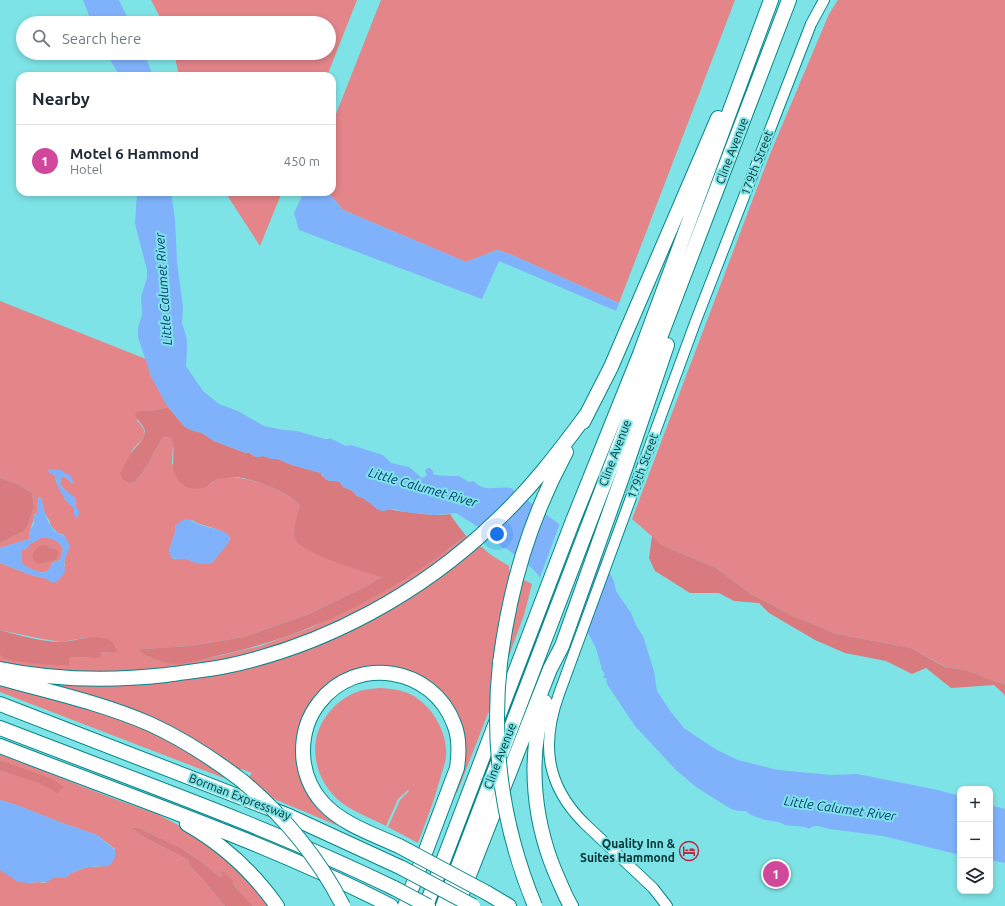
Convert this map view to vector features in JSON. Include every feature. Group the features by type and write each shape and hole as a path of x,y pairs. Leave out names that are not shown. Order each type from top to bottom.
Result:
{"highway":[{"name":"Cline Avenue","path":"427,906 544,595 640,354 771,0"},
{"name":"Cline Avenue","path":"442,906 789,0"},
{"path":"535,906 518,860 509,825 503,791 497,728 500,663 506,620 514,581 530,530 547,490 611,367 726,101 747,67"},
{"path":"571,906 554,869 544,840 537,805 534,772 536,739 562,646 671,333 696,245"},
{"path":"0,669 62,677 105,679 146,677 227,666 269,655 313,640 350,623 413,588 471,544 504,515 534,482 587,414"},
{"path":"458,906 550,669 562,646"},
{"path":"405,906 457,768 459,754 458,738 448,711 439,698 419,682 396,674 380,672 363,674 333,688 315,708 308,720 304,733 303,757 309,783 316,794 342,819 399,846 487,893 509,906"},
{"path":"0,678 113,710 149,724 182,740 216,761 241,780 285,822 314,858 343,906"},
{"name":"Borman Expressway","path":"0,704 289,816 402,868 473,906"},
{"name":"Borman Expressway","path":"0,728 273,833 394,888 427,906"},
{"path":"0,746 131,797 188,817 311,867 388,904"},
{"path":"131,797 182,821 200,831 225,849 245,867 277,906"}],"street":[{"name":"179th Street","path":"667,906 653,888 574,813 560,792 553,775 549,757 548,745 551,721 554,707 694,323 811,24 824,0"}],"shaded area":[{"path":"151,0 357,0 336,53 336,16 159,16"},
{"path":"381,0 735,0 619,303 512,255 497,250 466,262 343,210 331,196 336,196 336,114"},
{"path":"838,0 1005,0 1005,685 966,670 946,667 911,648 837,634 793,616 751,594 716,568 662,545 632,519 770,154 829,14"},
{"path":"176,60 333,60 329,72 178,72"},
{"path":"228,196 280,196 260,246"},
{"path":"0,301 146,359 151,376 168,407 152,411 138,411 137,421 142,427 144,436 132,450 130,455 129,483 135,482 147,466 164,437 171,438 173,444 172,464 211,484 216,479 235,477 261,483 285,493 300,506 294,532 347,566 381,577 367,586 309,614 244,637 190,646 141,649 143,655 174,664 201,660 260,646 313,627 449,549 466,536 469,538 407,583 374,603 340,621 305,636 268,649 231,659 193,666 129,672 86,673 43,669 0,663 0,655 4,659 69,666 70,658 96,658 101,652 113,653 115,648 113,642 84,638 61,642 0,630 0,563 31,575 44,578 65,566 65,558 70,547 64,535 58,533 51,526 45,514 41,498 39,497 37,513 34,515 29,539 0,548 0,543 24,531 34,507 32,493 17,484 0,478","holes":["48,471 66,474 73,484 64,476 61,478 60,484 76,503 75,506 79,513 74,515 74,508 65,499 56,482 55,476","192,520 224,532 230,539 212,563 201,564 184,558 173,559 169,551 176,529 175,526"]},
{"path":"168,407 184,426 191,430 202,433 214,441 246,453 248,452 256,457 263,456 278,459 292,465 321,473 322,476 330,481 335,480 340,482 343,487 351,490 357,496 363,498 382,511 391,510 439,515 450,514 466,536 411,575 383,592 354,608 294,634 229,653 175,664 143,655 140,649 190,646 244,637 309,614 367,586 381,577 320,556 300,544 295,539 294,532 300,506 289,496 280,491 262,483 237,477 217,479 205,487 190,488 184,486 177,478 173,467 173,444 171,438 164,437 147,466 135,482 129,483 123,479 120,473 130,455 145,434 144,429 135,415 138,411 152,411"},
{"path":"0,478 17,484 32,493 34,507 24,531 0,543"},
{"path":"652,536 662,545 716,568 751,594 793,616 837,634 911,648 945,667 966,670 1005,685 1005,695 994,685 951,688 926,668 912,674 886,661 845,653 815,640 769,613 759,603 734,601 719,593 690,593 655,571 649,558"},
{"path":"42,537 55,540 60,543 63,549 60,560 52,563 50,568 44,572 36,571 23,565 22,549 25,549 30,544","holes":["46,545 53,549 56,560 40,564"]},
{"path":"478,544 491,555 509,566 510,573 495,650 492,703 457,793 456,792 462,774 462,728 448,699 431,682 410,671 384,666 361,668 352,671 320,692 315,698 298,732 297,739 297,762 342,825 341,827 241,785 252,773 241,769 239,771 223,759 20,676 93,682 298,648"},
{"path":"46,545 56,549 58,553 56,560 40,564 34,561 32,556 34,552 39,546"},
{"path":"520,578 532,584 524,615 507,661"},
{"path":"0,630 30,638 54,642 94,637 107,639 113,642 117,651 113,653 101,652 100,657 96,658 73,657 70,658 69,666 28,663 4,659 0,655"},
{"path":"0,683 29,690 147,727 231,777 229,780 0,692"},
{"path":"379,688 395,689 408,693 419,700 430,710 441,728 444,738 446,756 433,803 418,843 388,827 400,800 409,791 408,790 398,799 386,826 353,810 336,798 326,785 319,771 316,757 316,743 319,729 326,716 336,705 353,693"},
{"path":"0,754 157,814 184,828 237,867 270,906 253,906 234,886 233,880 221,871 223,876 220,877 181,848 143,830 132,828 144,837 188,860 190,866 225,906 0,906 0,870 28,883 44,883 53,878 65,878 71,873 87,867 107,866 115,853 115,849 97,835 0,800 0,770 35,782 56,792 31,772 0,760"},
{"path":"0,760 50,778 64,787 57,793 36,782 0,770"},
{"path":"132,828 143,830 181,848 220,877 223,876 220,870 233,880 234,886 253,906 225,906 190,866 188,860 144,837"}],"water":[{"path":"83,0 119,0 127,16 89,16"},
{"path":"110,60 147,60 151,72 118,72"},
{"name":"Little Calumet River","path":"137,196 172,196 175,219 177,262 183,307 182,323 187,339 186,366 203,391 219,404 238,411 264,426 297,431 325,439 330,438 346,446 351,445 383,455 391,463 409,467 422,478 427,475 425,471 427,468 430,468 433,471 433,474 442,476 459,476 469,482 474,481 478,485 486,488 511,488 599,554 614,581 616,591 631,613 643,636 654,671 657,691 684,728 717,750 738,760 778,770 831,775 857,774 957,795 957,854 883,836 830,829 819,826 814,826 809,829 805,827 785,825 751,815 746,811 731,809 696,787 676,770 635,726 607,684 606,678 603,678 605,674 602,670 596,648 588,633 575,617 542,583 533,569 507,549 501,547 497,539 456,513 434,515 405,512 395,509 382,511 363,498 357,496 351,490 343,487 340,482 326,480 321,473 292,465 278,459 263,456 256,457 249,452 246,453 214,441 202,433 184,426 166,404 151,376 138,337 138,328 142,314 141,296 147,278 147,270 135,224"},
{"path":"302,196 331,196 343,210 466,262 497,250 512,255 619,303 616,311 499,261 482,299 299,230 294,213"},
{"path":"51,469 61,470 66,474 69,474 74,481 74,484 64,476 61,478 60,484 76,499 75,506 79,511 78,518 74,515 74,508 67,502 62,494 55,476 47,471"},
{"path":"38,497 41,498 51,527 57,533 66,538 70,547 64,562 65,572 59,580 53,583 44,578 31,575 0,563 0,548 29,539 30,530 34,524 33,518 37,513","holes":["43,537 55,540 62,546 63,549 60,560 52,563 47,571 40,572 23,565 22,549 28,548 30,544"]},
{"path":"187,519 200,525 222,531 229,536 228,543 212,563 201,564 184,558 182,560 175,558 173,559 170,556 169,550 176,529 175,526 181,521"},
{"path":"0,800 97,835 115,850 115,857 113,861 108,866 81,869 73,872 66,878 53,878 47,882 18,882 0,870"},
{"path":"993,806 1005,809 1005,863 993,861"}],"pier":[{"path":"560,523 590,541 602,555 578,623 552,598 539,580"}],"place":[{"name":"Quality Inn & Suites Hammond","path":"689,851"},
{"name":"Motel 6 Hammond","path":"776,874"}]}
